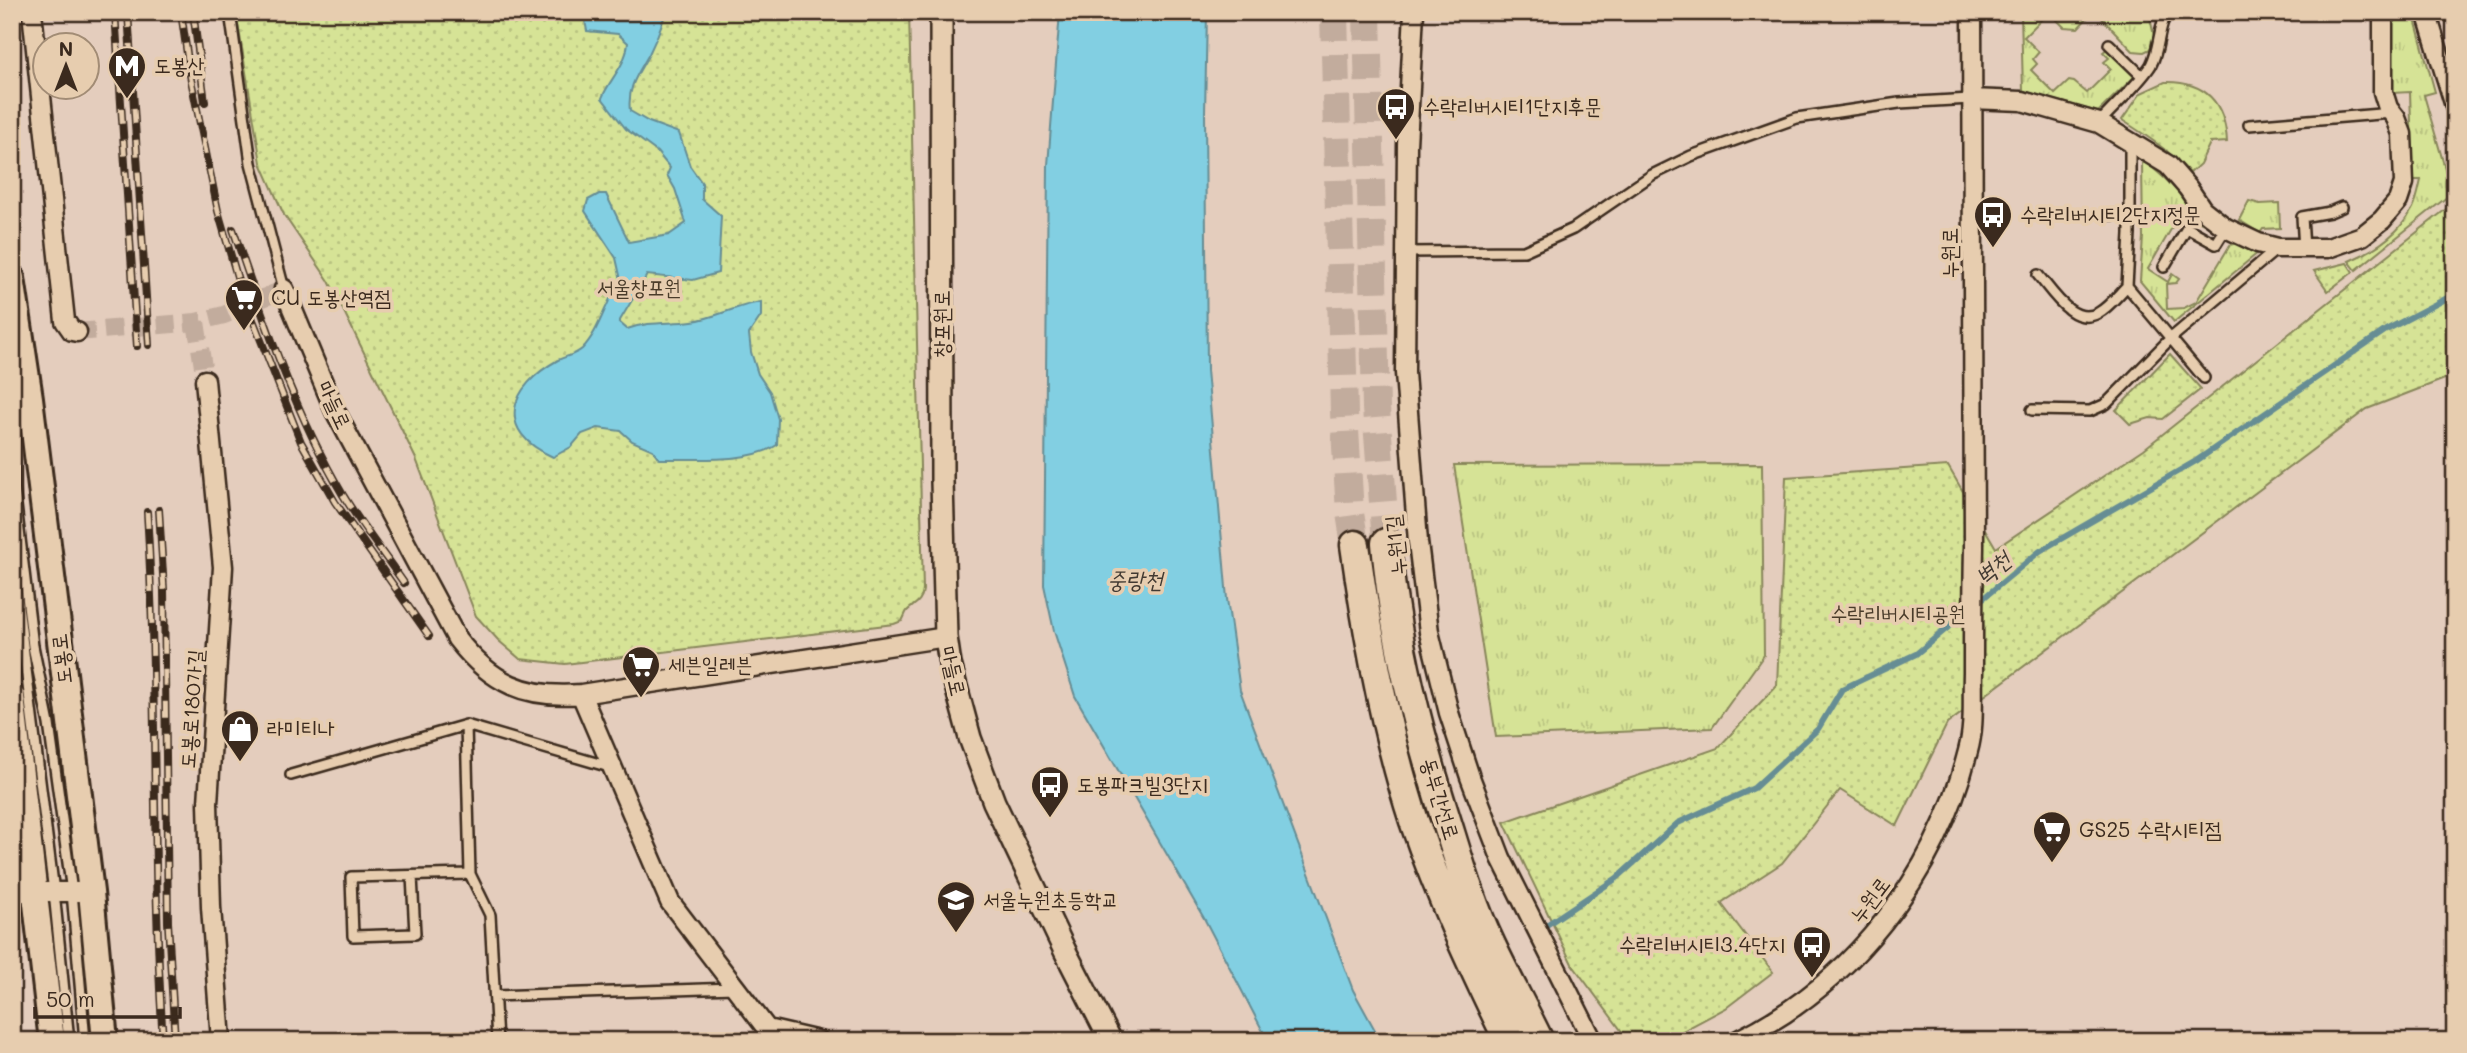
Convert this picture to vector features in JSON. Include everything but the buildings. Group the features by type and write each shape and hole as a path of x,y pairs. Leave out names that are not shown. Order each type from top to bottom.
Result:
{"highway":[{"name":"동부간선로","path":"1386,543 1401,650 1437,794 1490,944 1539,1041"},
{"name":"동부간선로","path":"1355,545 1364,613 1380,689 1414,820 1462,944 1509,1041"}],"main road":[{"name":"도봉로","path":"12,278 32,412 53,892 52,1041"},
{"name":"도봉로","path":"12,697 53,892 105,1041"}],"street":[{"path":"32,12 65,321 72,331 77,332"},
{"name":"창포원로","path":"941,12 942,467 946,636"},
{"name":"누원1길","path":"1414,12 1407,145 1405,373 1418,542 1429,632 1470,777 1501,858 1593,1041"},
{"name":"누원로","path":"1736,1041 1761,1029 1814,992 1857,954 1885,922 1913,882 1941,829 1961,777 1972,734 1972,12"},
{"path":"1971,99 2022,101 2099,123 2168,165 2202,209 2226,228 2258,243 2278,248 2328,248 2362,236 2382,220 2398,201 2404,183 2402,134 2383,92 2383,12"},
{"path":"2426,12 2455,106"},
{"name":"마들로","path":"284,289 335,411 457,639 468,653 499,680 526,692 556,696 581,694 946,636 953,680 970,738 994,802 1111,1041"},
{"name":"도봉로180가길","path":"205,380 223,567 208,803 211,907 221,1041"},
{"path":"581,694 670,902 767,1029 818,1041"}],"lane":[{"name":"마들로","path":"230,12 251,163 284,289"},
{"path":"2099,123 2150,66 2159,46 2163,19 2167,12"},
{"path":"2109,44 2141,76"},
{"path":"1406,252 1524,251 1573,229 1652,175 1691,156 1797,118 1899,103 1971,99"},
{"path":"2249,125 2392,113"},
{"path":"2130,141 2127,286 2204,378"},
{"path":"2304,249 2302,217 2316,216 2342,207"},
{"path":"2108,215 2130,214"},
{"path":"2164,267 2187,228 2212,247 2226,228"},
{"path":"2032,410 2090,411 2106,404 2170,339 2278,248"},
{"path":"2038,275 2070,311 2081,316 2101,312 2127,286"},
{"path":"12,386 14,489 33,646 49,724 53,892 85,1041"},
{"path":"12,558 69,1041"},
{"path":"466,725 470,874 491,915 497,1041"},
{"path":"291,775 466,725 613,768"},
{"path":"412,876 415,934 353,936 351,877 470,874"},
{"path":"495,996 736,988"}],"green space":[{"name":"서울창포원","path":"236,12 909,12 923,590 919,600 907,611 902,621 565,664 520,659 499,641 476,616 416,459 329,281 284,215 261,163"},
{"path":"2021,12 2049,12 2024,37 2039,52 2033,59 2037,64 2031,70 2055,94 2069,81 2087,93 2111,69 2104,62 2109,58 2103,52 2108,48 2136,75 2098,112 2023,91"},
{"path":"2049,12 2060,12 2069,17 2090,15 2078,28 2064,27"},
{"path":"2096,12 2143,12 2150,18 2154,36 2150,49 2144,52 2133,51"},
{"path":"2391,12 2413,12 2435,92 2424,95 2452,193 2356,270 2349,261 2377,246 2394,233 2408,217 2421,180 2413,180 2410,92 2392,93"},
{"path":"2165,82 2192,85 2202,90 2211,97 2222,116 2227,142 2210,143 2200,164 2190,173 2166,151 2122,120 2141,93"},
{"path":"2144,162 2163,177 2210,225 2209,227 2181,212 2148,269 2168,282 2172,274 2179,279 2176,283 2166,284 2167,309 2184,308 2196,302 2230,245 2239,242 2259,252 2174,322 2140,281"},
{"path":"2249,201 2260,204 2279,203 2280,228 2263,229 2260,233 2239,220"},
{"name":"수락리버시티공원","path":"2455,202 2455,375 2367,409 1947,724 1897,826 1840,790 1782,863 1721,903 1773,972 1726,1008 1664,1041 1629,1041 1572,964 1504,822 1718,748 1777,685 1786,477 1948,466 1996,548 2144,449"},
{"path":"2347,263 2353,272 2328,291 2314,271"},
{"path":"2170,354 2201,389 2163,419 2150,418 2130,424 2116,410"},
{"path":"1762,464 1764,655 1712,728 1496,737 1454,465"}],"water":[{"path":"586,12 660,12 664,18 637,74 630,95 630,111 649,122 679,133 690,166 702,183 702,199 721,216 718,273 693,280 647,275 619,322 627,329 692,321 761,302 761,316 749,334 751,352 758,374 770,392 778,419 777,445 765,451 736,458 659,459 653,450 632,441 621,431 598,428 582,434 571,447 553,457 522,435 516,422 515,409 519,396 528,383 558,360 582,349 594,333 621,280 616,258 585,211 588,200 599,194 606,194 629,242 669,235 686,223 675,189 667,175 670,168 657,152 626,129 602,98 621,65 628,43 618,34 587,31 584,15"},
{"name":"중랑천","path":"1060,12 1207,12 1207,370 1227,599 1240,690 1353,990 1381,1041 1268,1041 1205,920 1075,696 1054,631 1044,585 1048,165"}],"waterway":[{"name":"벽천","path":"1548,924 1617,878 1678,823 1754,788 1818,729 1842,689 1916,654 2040,551 2196,461 2386,330 2455,294"}],"tunnel":[{"path":"1334,12 1344,413 1350,513 1355,545"},
{"path":"1367,12 1376,408 1386,543"},
{"path":"77,332 196,322 224,315 284,289"},
{"path":"196,322 205,380"}],"railway":[{"path":"115,12 137,346"},
{"path":"128,12 149,345"},
{"path":"181,12 190,75 218,211 240,287 301,442 335,502 429,636"},
{"path":"193,12 205,102"},
{"path":"233,229 268,331 310,432 350,506 404,583"},
{"path":"159,510 164,590 168,922 175,1041"},
{"path":"147,512 163,1041"}],"place":[{"name":"도봉산","path":"127,100"},
{"name":"수락리버시티1단지후문","path":"1396,141"},
{"name":"수락리버시티2단지정문","path":"1993,249"},
{"name":"CU 도봉산역점","path":"244,332"},
{"name":"세븐일레븐","path":"641,699"},
{"name":"라미티나","path":"240,763"},
{"name":"도봉파크빌3단지","path":"1050,819"},
{"name":"GS25 수락시티점","path":"2052,864"},
{"name":"서울누원초등학교","path":"956,934"},
{"name":"수락리버시티3.4단지","path":"1812,979"}]}
